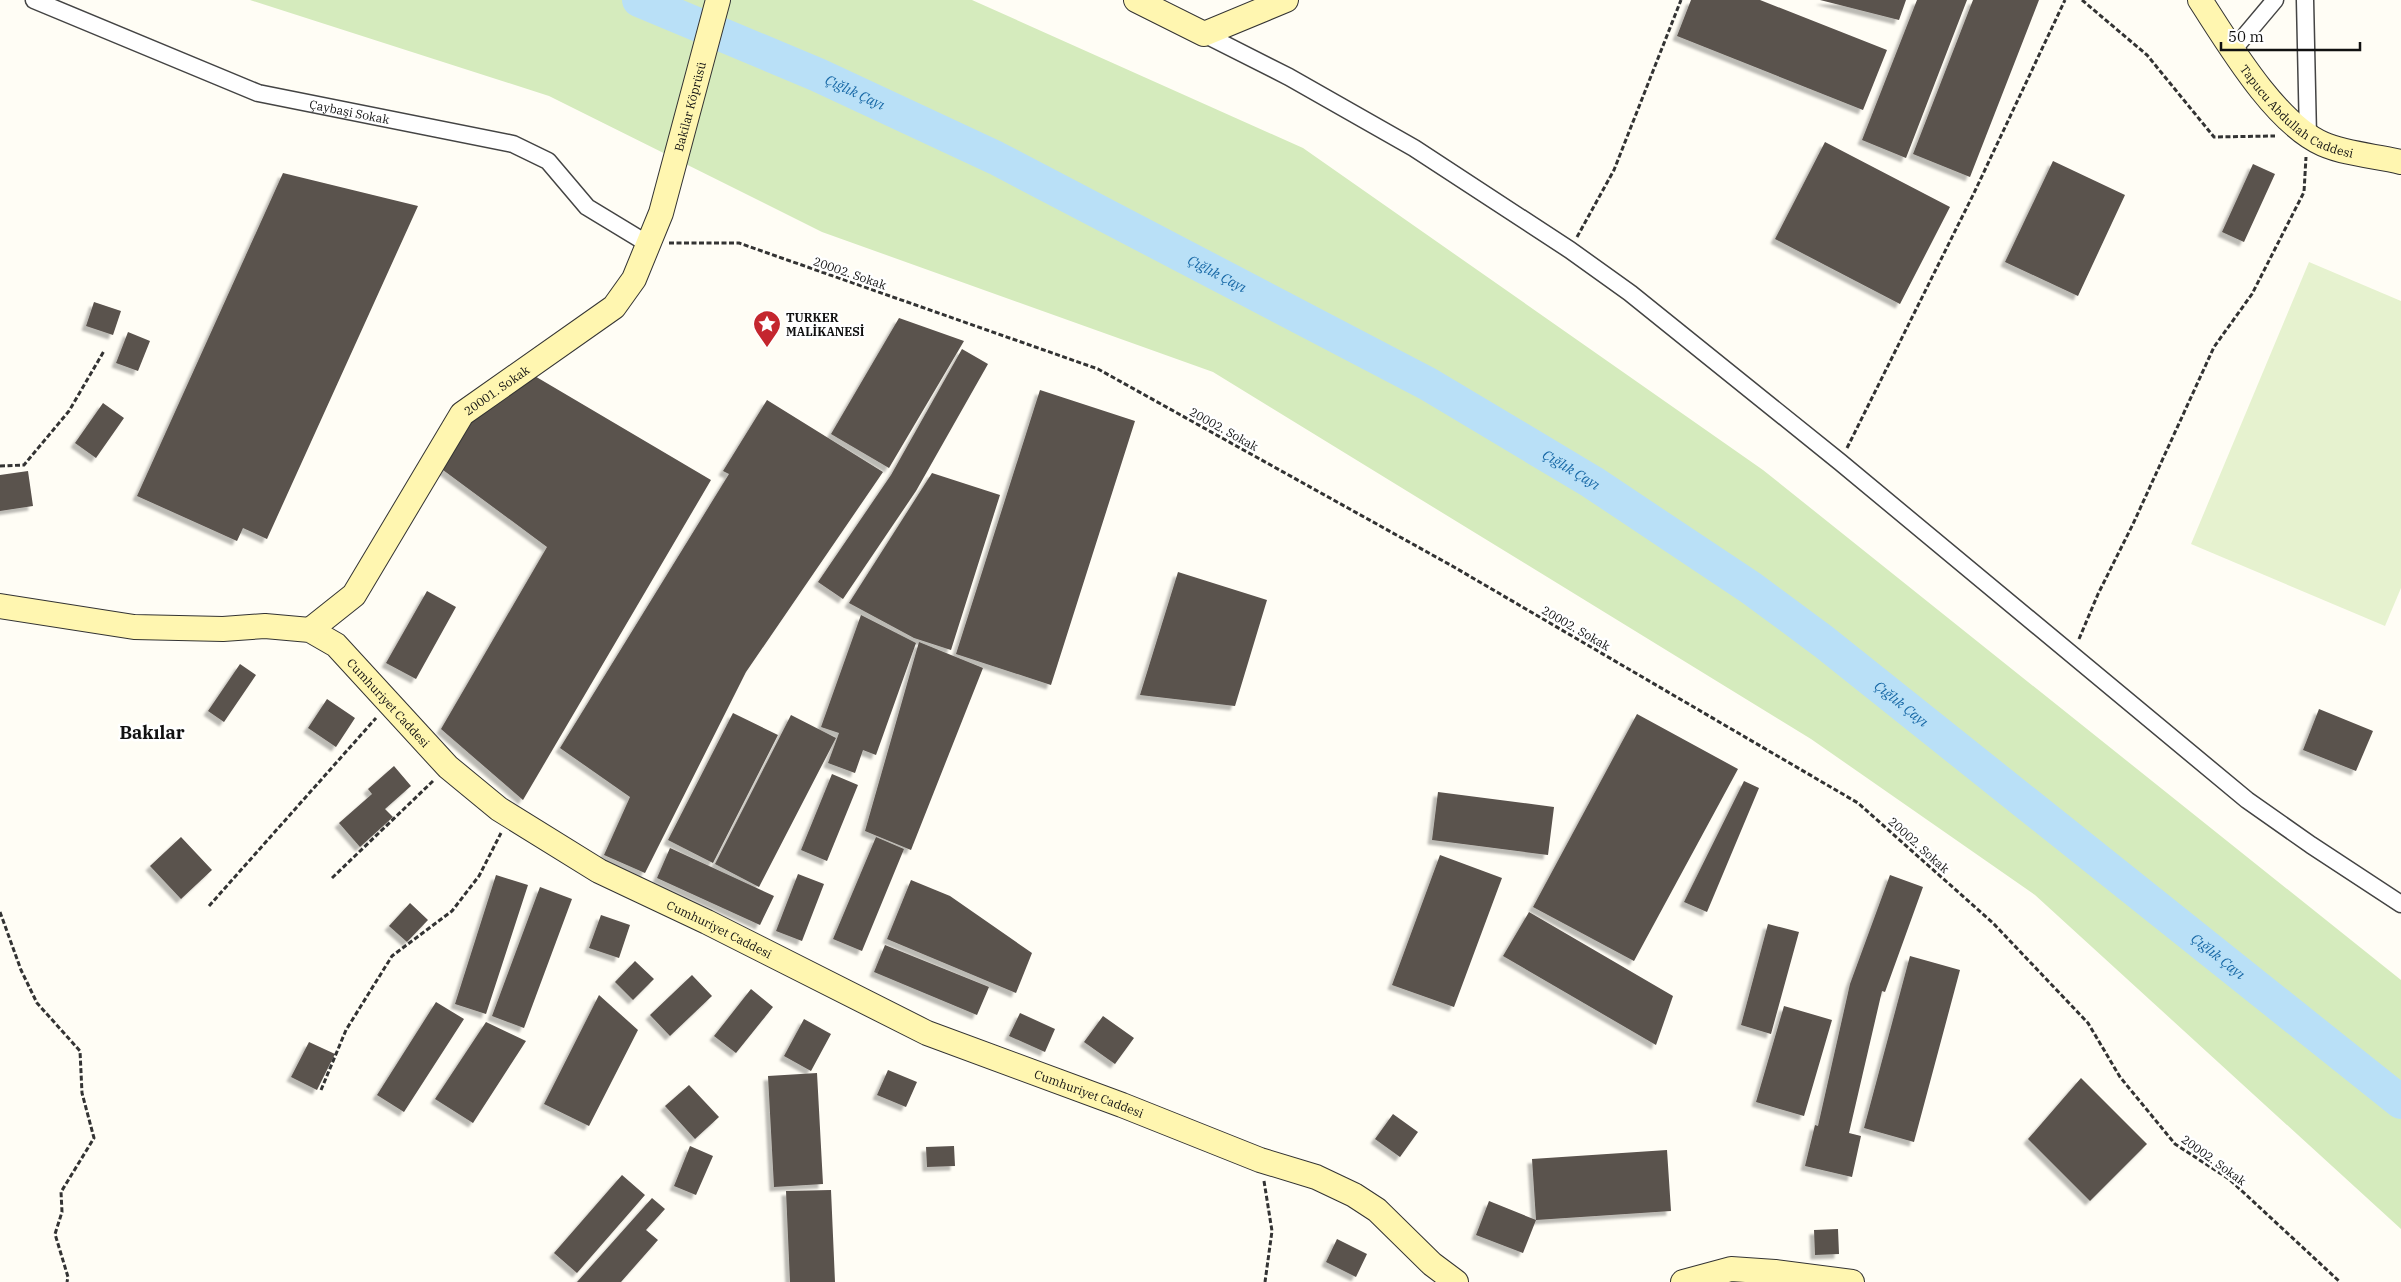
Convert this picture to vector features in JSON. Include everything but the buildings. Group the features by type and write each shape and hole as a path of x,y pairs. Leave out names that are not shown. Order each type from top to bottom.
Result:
{"street":[{"name":"Çaybaşi Sokak","path":"34,0 258,93 513,144 548,161 587,207 648,244"},
{"name":"Bakilar Köprüsü","path":"661,213 718,0"},
{"path":"1136,0 1355,112 1414,148 1570,250 1630,293 1840,462 2247,800 2310,845 2401,904"},
{"path":"1204,34 1286,0"},
{"name":"Tapucu Abdullah Caddesi","path":"2200,0 2233,50 2270,98 2308,136 2324,145 2401,162"},
{"path":"2233,50 2275,0"},
{"path":"2305,0 2308,136"},
{"name":"20001. Sokak","path":"310,630 354,595 462,414 614,307 634,279 661,213"},
{"name":"Cumhuriyet Caddesi","path":"0,606 134,627 223,629 265,626 310,630 336,645 448,767 510,815 599,872 707,922 926,1032 1122,1105 1260,1160 1316,1177 1362,1200 1377,1210 1432,1264 1456,1282"},
{"path":"1688,1281 1731,1269 1852,1282"}],"path":[{"path":"1570,250 1614,170 1681,0"},
{"path":"1840,462 1974,192 2065,0"},
{"path":"2071,655 2214,347 2252,294 2304,192 2308,136 2214,137 2147,55 2082,0"},
{"name":"20002. Sokak","path":"648,244 738,243 1098,369 1454,567 1858,803 1993,924 2088,1024 2120,1077 2175,1144 2228,1179 2340,1282"},
{"path":"0,466 24,465 69,411 104,352"},
{"path":"209,906 390,703"},
{"path":"332,878 393,817 448,767"},
{"path":"321,1090 346,1030 392,956 452,911 479,876 510,815"},
{"path":"0,912 21,970 36,1004 53,1019 80,1051 82,1093 94,1138 61,1192 62,1212 55,1234 68,1277 67,1282"},
{"path":"1260,1160 1272,1231 1265,1282"}],"green space":[{"path":"250,0 972,0 1303,148 1763,470 2401,980 2401,1229 2035,895 1811,739 1213,372 822,232 549,96"},
{"path":"2309,262 2401,301 2401,588 2385,626 2191,544"}],"waterway":[{"name":"Çığlık Çayı","path":"639,0 818,75 996,158 1428,384 1592,482 1751,588 1824,642 2401,1102"}],"place":[{"name":"TURKER MALİKANESİ","path":"767,348"}],"district":[{"name":"Bakılar","path":"152,732"}]}
